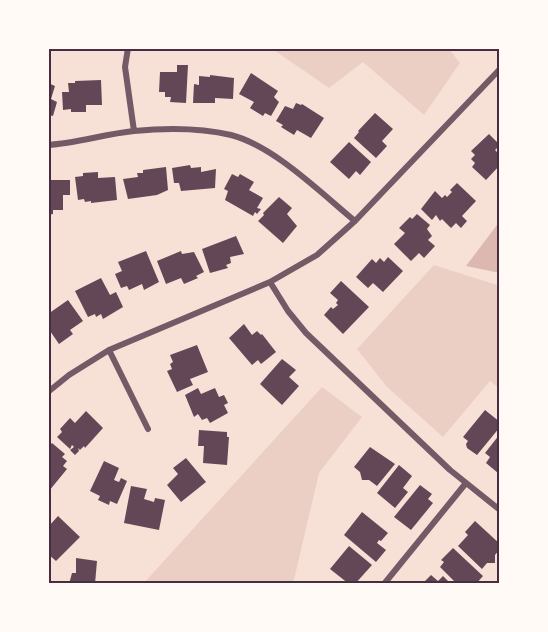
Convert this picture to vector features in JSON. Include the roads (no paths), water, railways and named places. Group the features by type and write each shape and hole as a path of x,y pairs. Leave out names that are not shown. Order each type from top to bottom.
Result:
{"street":[{"path":"128,48 125,67 134,131"},
{"path":"48,392 69,375 109,350 270,282 316,255 355,221 500,69"},
{"path":"48,145 134,131 195,130 232,135 264,149 292,168 355,221"},
{"path":"270,282 288,311 306,333 367,393 466,483 500,510"},
{"path":"109,350 148,429"},
{"path":"384,584 466,483"}]}
